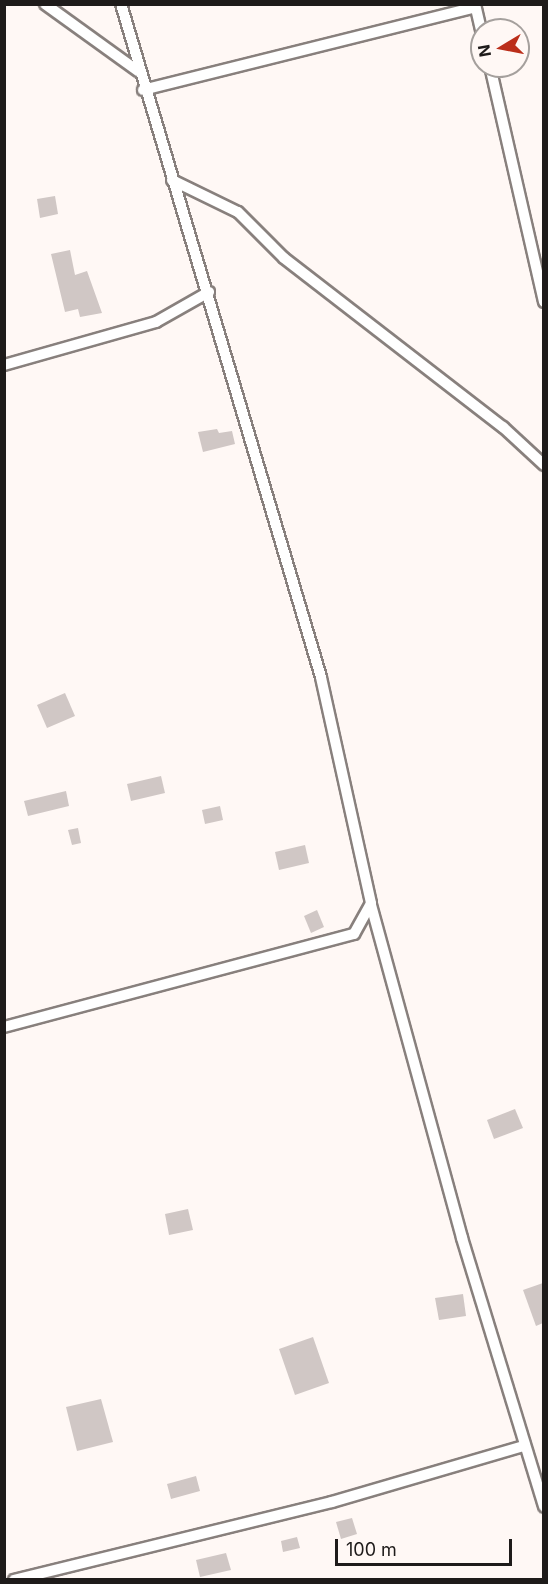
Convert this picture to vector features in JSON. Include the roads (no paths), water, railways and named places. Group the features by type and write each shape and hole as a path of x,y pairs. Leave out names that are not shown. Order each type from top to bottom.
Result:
{"street":[{"path":"45,4 138,71"},
{"path":"121,4 143,90 209,292 321,676 371,903 523,1446 543,1508"},
{"path":"143,90 475,6"},
{"path":"493,78 543,302"},
{"path":"172,180 238,212 284,258 503,427 543,465"},
{"path":"4,365 156,322 209,292"},
{"path":"4,1027 354,934 371,903"},
{"path":"14,1580 332,1502 523,1446"}]}
